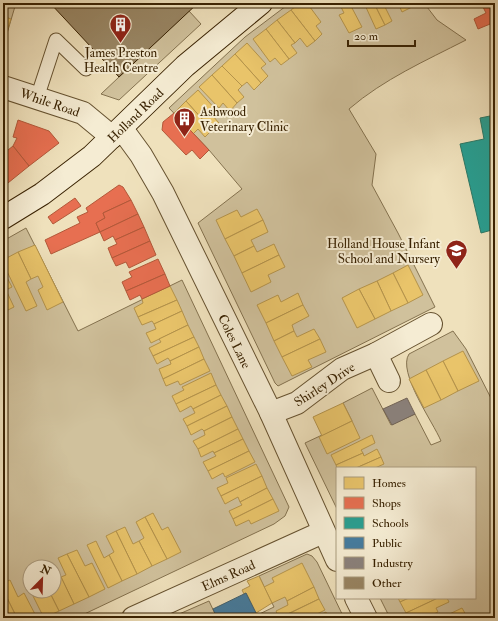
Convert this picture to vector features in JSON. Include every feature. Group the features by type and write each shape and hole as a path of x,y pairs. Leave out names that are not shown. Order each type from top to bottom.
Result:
{"street":[{"name":"Holland Road","path":"3,218 59,181 117,133 185,66 261,3"},
{"name":"While Road","path":"3,86 83,113 117,133"},
{"name":"Coles Lane","path":"117,133 141,155 163,193 271,413 323,532 336,558"},
{"name":"Shirley Drive","path":"271,413 297,403 342,369 376,354 431,324"},
{"path":"376,354 390,381"},
{"name":"Elms Road","path":"133,618 323,532"},
{"path":"356,599 366,618"}],"lane":[{"path":"37,98 56,40 86,69"}],"shaded area":[{"path":"3,3 16,3 3,47"},
{"path":"290,3 424,3 437,20 466,40 420,63 391,80 362,98 349,109 376,154 372,185 435,307 278,386 275,383 198,223 242,189 209,150 169,108 245,37"},
{"path":"189,11 201,24 119,100 101,94"},
{"path":"26,228 78,331 182,280 289,507 285,516 274,524 76,618 3,618 3,241"},
{"path":"453,331 466,349 495,406 495,618 390,618 380,599 476,599 476,467 336,467 336,507 305,443 352,421 343,403 372,388 391,425 415,414 431,445 441,441 412,384 408,373 407,362 409,354"},
{"path":"307,554 312,556 317,562 344,618 251,618 274,607 259,576"},
{"path":"209,601 217,618 170,618"}],"building: Homes":[{"path":"300,3 307,3 321,22 316,26 322,34 315,41 291,10"},
{"path":"339,3 359,3 360,5 352,8 362,27 349,33 339,15 344,13"},
{"path":"364,3 374,3 385,25 376,29"},
{"path":"374,3 383,3 392,21 385,25"},
{"path":"398,3 408,3 410,8 402,12"},
{"path":"408,3 417,3 417,4 410,8"},
{"path":"291,10 315,41 307,47 300,38 295,43 277,20"},
{"path":"3,16 11,19 3,44"},
{"path":"277,20 295,43 291,45 297,53 289,59 266,29"},
{"path":"266,29 289,59 281,65 275,58 270,62 253,39"},
{"path":"247,43 266,64 261,68 268,76 261,83 235,54"},
{"path":"235,54 261,83 254,90 247,82 242,86 222,66"},
{"path":"222,66 242,86 238,90 244,97 237,103 212,75"},
{"path":"212,75 237,103 230,111 223,103 219,108 199,87"},
{"path":"198,90 217,111 212,115 219,123 212,130 186,101"},
{"path":"186,101 212,130 205,137 198,129 193,134 174,113"},
{"path":"257,209 263,220 225,239 216,220 237,210 241,217"},
{"path":"263,220 268,232 251,240 254,246 234,256 225,239"},
{"path":"274,244 279,255 242,273 234,256 254,246 257,252"},
{"path":"35,245 63,302 47,310 38,290 43,287 38,276 31,279 18,252"},
{"path":"18,252 31,279 26,282 37,306 26,311 3,263 3,260"},
{"path":"279,255 285,267 268,275 271,282 251,292 242,273"},
{"path":"408,265 423,295 408,303 393,273"},
{"path":"3,270 12,287 6,290 14,307 4,312"},
{"path":"393,273 408,303 391,311 377,281"},
{"path":"377,281 391,311 375,319 359,289"},
{"path":"170,286 177,300 138,317 134,308 143,303 142,299"},
{"path":"359,289 375,319 357,328 342,298"},
{"path":"298,293 303,305 266,323 257,305 278,295 281,302"},
{"path":"177,300 182,311 154,324 152,321 142,325 138,317"},
{"path":"303,305 309,316 292,325 294,331 274,341 266,323"},
{"path":"182,311 188,325 151,343 146,333 156,329 154,324"},
{"path":"188,325 194,337 153,356 149,348 161,342 159,339"},
{"path":"314,329 320,339 282,357 274,341 294,331 297,337"},
{"path":"194,337 199,347 170,361 168,358 157,364 153,356"},
{"path":"320,339 326,352 308,360 312,367 292,376 282,357"},
{"path":"199,347 204,359 163,379 159,369 171,364 170,361"},
{"path":"463,351 479,381 458,391 443,361"},
{"path":"204,359 210,371 180,385 178,381 166,386 163,379"},
{"path":"443,361 458,391 441,400 426,370"},
{"path":"426,370 441,400 424,408 409,379"},
{"path":"211,373 216,385 176,404 172,396 184,390 182,387"},
{"path":"216,385 221,395 193,409 191,406 180,412 176,404"},
{"path":"221,395 227,406 187,426 183,419 195,413 193,409"},
{"path":"343,403 352,421 322,436 313,417"},
{"path":"227,406 232,417 204,431 202,429 191,435 187,426"},
{"path":"232,417 238,429 198,449 193,441 205,435 204,431"},
{"path":"352,421 360,438 327,454 319,437"},
{"path":"238,429 243,439 214,453 213,451 201,457 198,449"},
{"path":"372,435 375,443 361,450 363,453 336,465 331,455"},
{"path":"243,439 249,451 208,471 203,462 216,456 214,453"},
{"path":"377,449 381,457 358,467 337,467 336,465 363,453 364,456"},
{"path":"249,451 255,462 225,477 223,473 212,479 208,471"},
{"path":"381,457 384,464 377,467 358,467"},
{"path":"256,464 262,476 221,496 217,488 228,483 226,478"},
{"path":"262,476 267,488 240,502 238,497 225,504 221,496"},
{"path":"267,488 273,499 233,519 229,511 242,505 240,502"},
{"path":"273,499 279,511 251,524 249,520 236,526 233,519"},
{"path":"153,513 162,530 168,527 181,552 167,559 145,517"},
{"path":"145,517 167,559 152,566 139,541 144,538 136,522"},
{"path":"125,527 133,544 139,541 152,566 137,574 116,531"},
{"path":"116,531 137,574 122,581 109,555 114,552 106,536"},
{"path":"96,541 104,558 109,555 122,581 108,588 87,545"},
{"path":"77,550 85,566 92,563 105,589 89,597 67,554"},
{"path":"67,554 89,597 74,604 62,579 62,577 66,575 62,566 62,559 58,558"},
{"path":"302,563 314,587 287,601 285,597 272,603 264,587 274,582 272,578"},
{"path":"259,576 272,603 256,613 246,593 244,594 242,590 250,586 247,581"},
{"path":"62,579 74,604 59,611 53,599 62,599"},
{"path":"10,580 18,597 22,594 22,599 27,599 37,618 17,618 3,590 3,583"},
{"path":"314,587 319,599 279,618 276,611 288,605 287,601"},
{"path":"3,590 17,618 3,618"},
{"path":"34,599 53,599 59,611 44,618"},
{"path":"319,599 325,610 309,618 280,618"},
{"path":"398,599 407,599 400,602"},
{"path":"407,599 436,599 406,613 400,602"},
{"path":"436,599 448,599 449,602 436,608 438,612 425,618 408,618 406,613"},
{"path":"462,608 466,615 459,618 441,618"},
{"path":"326,612 328,618 314,618"},
{"path":"440,613 441,618 429,618"}],"building: Shops":[{"path":"481,3 495,3 495,22 478,29 474,19 486,13"},
{"name":"Ashwood Veterinary Clinic","path":"174,113 209,150 200,159 192,150 186,155 162,130 163,122"},
{"path":"18,120 49,131 59,143 29,166 13,146 17,138 13,137"},
{"path":"13,146 29,166 3,187 3,154"},
{"path":"119,185 123,187 131,200 103,213 105,218 96,223 100,232 51,254 45,240 80,223 77,217 88,212 86,208"},
{"path":"75,198 81,206 53,224 48,217"},
{"path":"131,200 138,214 100,232 96,223 105,218 103,213"},
{"path":"138,214 144,227 115,240 113,236 104,241 100,232"},
{"path":"144,227 150,241 112,258 108,248 117,244 115,240"},
{"path":"150,241 156,255 129,268 126,262 116,266 112,258"},
{"path":"158,259 165,274 126,291 122,282 132,277 129,272"},
{"path":"165,274 170,286 142,299 140,295 130,300 126,291"}],"building: Schools":[{"path":"495,115 495,242 492,230 481,233 460,144 484,139 480,118"}],"building: Public":[{"path":"246,593 256,613 245,618 217,618 213,609"}],"building: Industry":[{"path":"407,398 415,414 392,425 383,409"}],"building: Other":[{"name":"James Preston Health Centre","path":"50,3 198,3 119,77"}],"place":[{"name":"James Preston Health Centre","path":"121,44"},
{"name":"Ashwood Veterinary Clinic","path":"184,138"},
{"name":"Holland House Infant School and Nursery","path":"456,270"}]}
